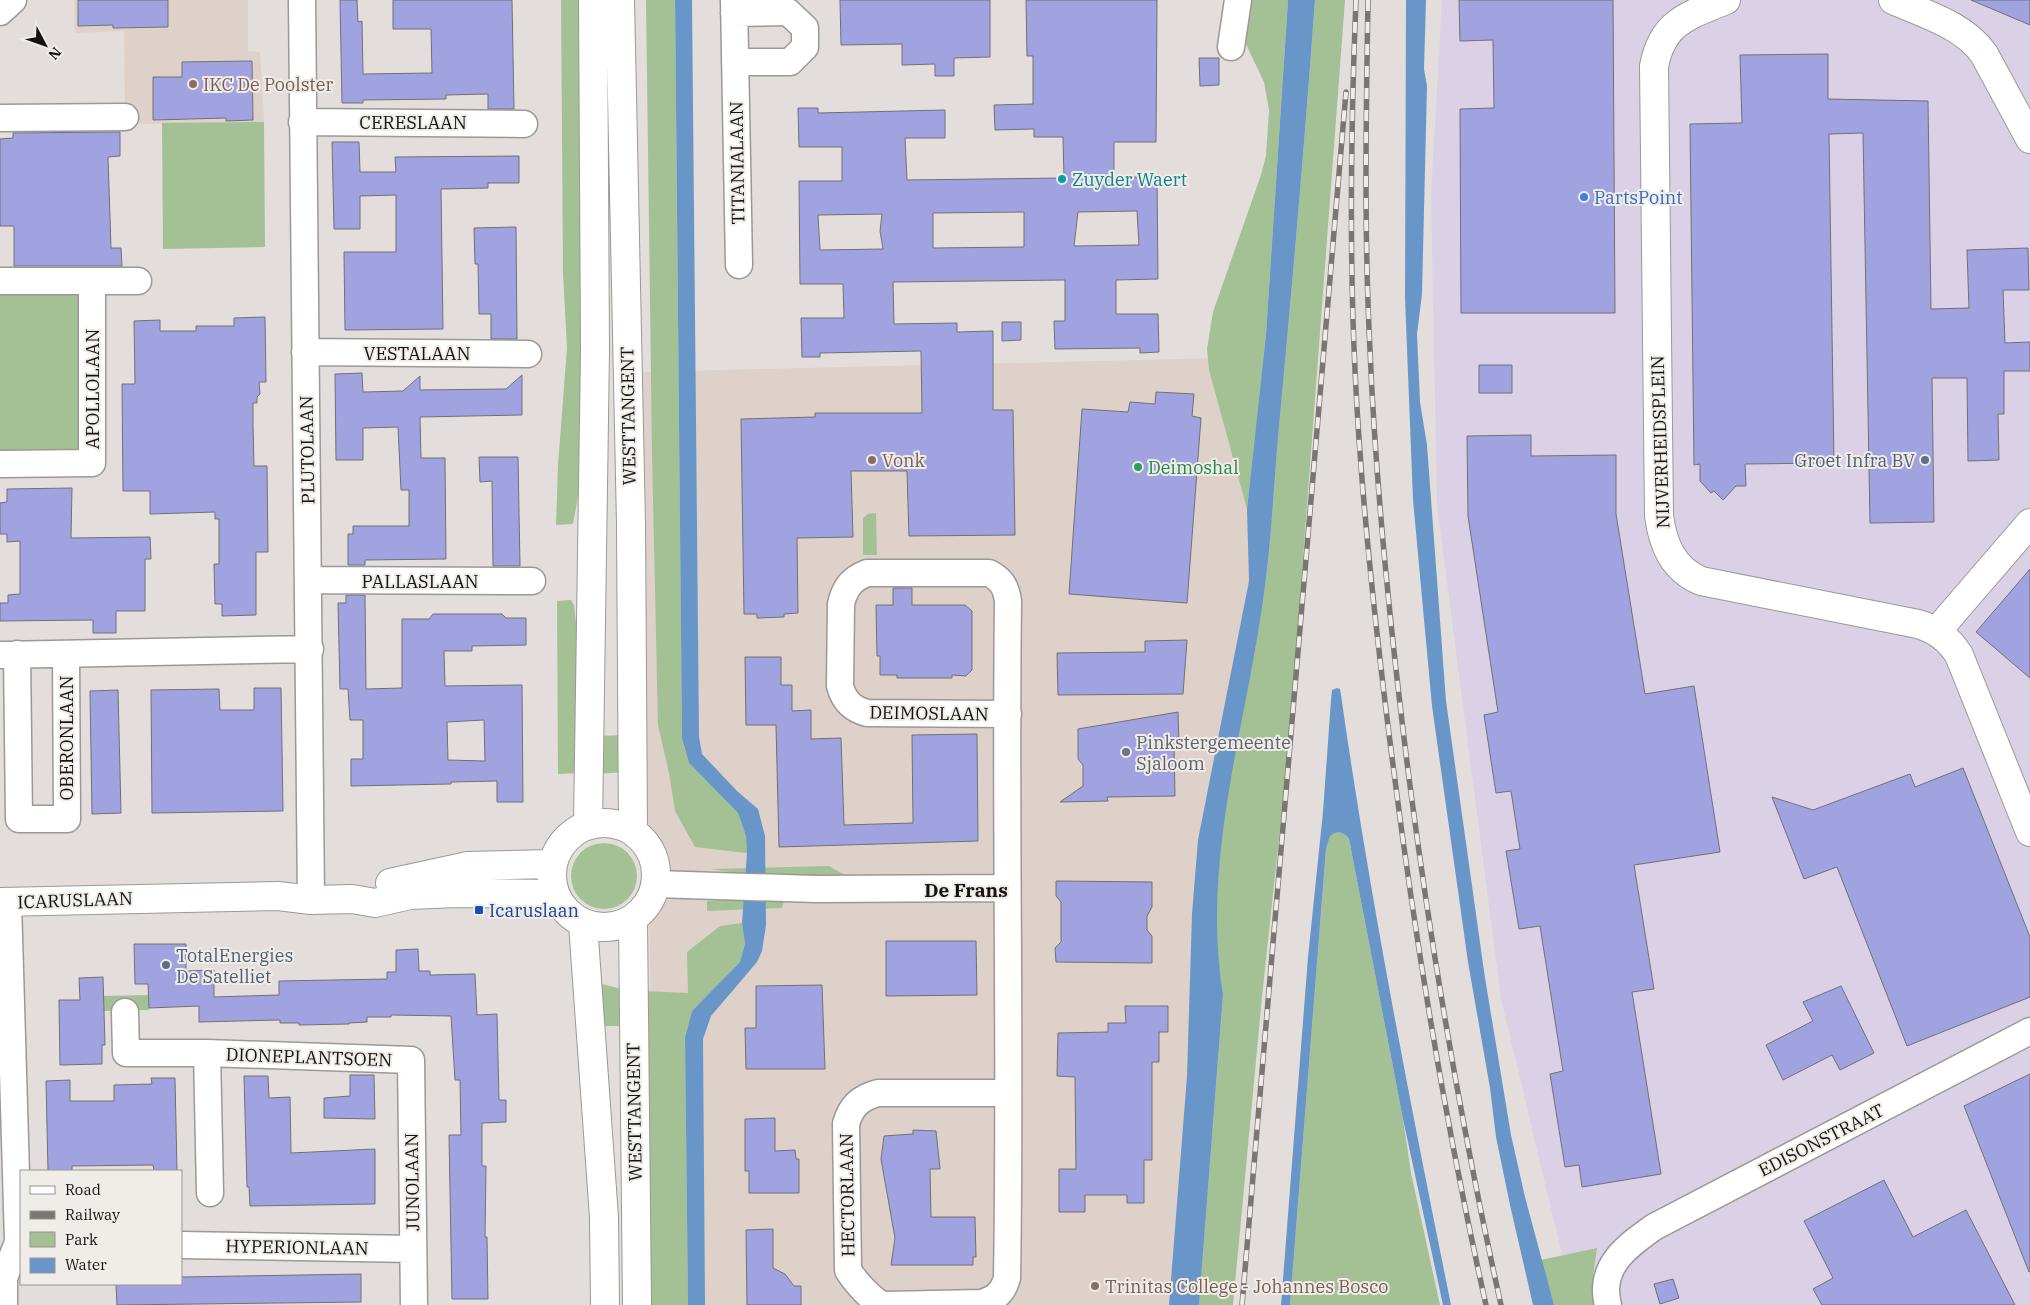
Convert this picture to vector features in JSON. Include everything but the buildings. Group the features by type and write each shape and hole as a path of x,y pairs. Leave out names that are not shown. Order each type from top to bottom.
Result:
{"main road":[{"name":"WESTTANGENT","path":"588,825 595,351 592,0"},
{"name":"WESTTANGENT","path":"620,0 630,514 633,831"},
{"name":"NIJVERHEIDSPLEIN","path":"1726,0 1691,15 1675,25 1666,34 1654,66 1659,516 1665,546 1676,564 1691,577 1702,581 1918,624 1937,631"},
{"path":"1893,0 1961,32 1976,43 1984,54 2030,139"},
{"path":"2030,523 1937,631 1959,655 2030,832"},
{"path":"611,823 633,831 641,837 652,854 656,874 651,898 643,909 633,919 624,924 609,927 584,924 566,912 555,894 552,884 552,864 557,851 565,840 576,831 588,825 611,823"},
{"path":"352,899 373,886 468,866 552,864"},
{"name":"ICARUSLAAN","path":"4,902 278,896 311,900 352,899 374,903 410,895 456,893 555,894"},
{"name":"WESTTANGENT","path":"633,919 636,1305"},
{"name":"WESTTANGENT","path":"584,924 604,1217 605,1305"}],"street":[{"path":"0,12 12,0"},
{"name":"PLUTOLAAN","path":"302,0 302,122 310,649 311,900"},
{"path":"1230,47 1238,0"},
{"name":"TITANIALAAN","path":"735,62 790,62 805,47 805,28 788,12 734,6 735,62 739,264"},
{"path":"0,118 125,117"},
{"name":"CERESLAAN","path":"302,122 524,124"},
{"path":"0,282 138,281"},
{"name":"APOLLOLAAN","path":"0,464 92,463 92,282"},
{"name":"VESTALAAN","path":"305,352 528,354"},
{"name":"DEIMOSLAAN","path":"1007,888 1008,714 1008,602 1007,592 1003,584 997,577 989,573 978,572 867,573 849,584 843,593 841,604 840,686 848,704 857,710 867,713 1008,714"},
{"name":"PALLASLAAN","path":"309,580 532,581"},
{"name":"OBERONLAAN","path":"66,654 67,820 18,819 8,654 310,649"},
{"path":"655,884 773,888 1007,888"},
{"name":"HECTORLAAN","path":"1007,888 1008,1093 1007,1278 1004,1287 990,1300 965,1304 886,1305 879,1303 873,1299 848,1270 846,1124 850,1112 857,1102 867,1096 878,1093 1008,1093"},
{"path":"4,902 20,1242 4,1278 4,1305"},
{"name":"DIONEPLANTSOEN","path":"125,1012 126,1053 208,1053 411,1060"},
{"name":"EDISONSTRAAT","path":"1608,1305 1605,1287 1609,1272 1618,1257 1631,1243 1654,1227 2030,1032"},
{"name":"DIONEPLANTSOEN","path":"208,1053 210,1193"},
{"name":"JUNOLAAN","path":"411,1060 414,1305"},
{"name":"HYPERIONLAAN","path":"182,1245 413,1249"}],"shaded area":[{"name":"IKC De Poolster","path":"74,0 248,0 248,51 260,52 264,122 137,124 136,117 125,117 124,31 75,33"},
{"path":"1442,0 2030,0 2030,1305 1574,1305 1501,999 1437,505 1431,194"},
{"path":"1304,356 1225,1305 657,1305 638,372"}],"green space":[{"path":"561,0 588,0 589,437 573,524 556,525 558,465 567,348 563,273"},
{"path":"646,0 675,0 682,738 689,763 738,813 746,836 747,853 695,847 675,811 658,725"},
{"path":"1247,0 1288,0 1266,334 1247,509 1209,370 1207,349 1213,312 1266,156 1269,110 1264,82 1244,40"},
{"path":"1315,0 1345,0 1289,745 1262,997 1233,1305 1199,1305 1223,994 1217,945 1217,895 1221,846 1227,796 1255,650 1266,578 1299,208"},
{"path":"264,122 265,247 163,249 162,123"},
{"path":"0,282 92,282 91,463 0,466"},
{"path":"876,513 877,555 863,555 863,518 868,514"},
{"path":"571,600 574,605 583,686 582,773 558,774 557,601"},
{"path":"627,735 626,772 595,774 595,736"},
{"path":"1336,832 1344,833 1349,839 1403,1119 1411,1173 1440,1305 1290,1305 1326,849 1330,835"},
{"path":"604,843 617,846 627,853 634,863 637,876 634,889 627,899 617,906 604,909 591,906 581,899 574,889 571,876 574,863 581,853 591,846"},
{"path":"829,866 848,877 777,879 711,869"},
{"path":"785,898 782,908 707,911 707,901"},
{"path":"742,923 745,944 740,962 692,1011 685,1036 688,1305 643,1305 643,991 688,993 687,952 720,926"},
{"path":"598,983 629,991 629,1026 597,1026"},
{"path":"148,995 149,1010 103,1011 103,996"},
{"path":"1597,1248 1593,1276 1600,1305 1554,1305 1541,1260"}],"water":[{"path":"675,0 692,0 699,737 702,754 737,791 758,809 765,836 766,925 762,951 757,962 711,1016 703,1039 705,1305 688,1305 685,1037 692,1011 740,962 745,944 742,923 747,853 746,836 738,813 689,763 682,738"},
{"path":"1288,0 1315,0 1271,532 1263,601 1228,796 1221,846 1217,895 1218,945 1223,994 1199,1305 1169,1305 1187,1076 1192,914 1198,840 1249,581 1247,509 1266,334"},
{"path":"1406,0 1426,0 1424,69 1427,86 1422,294 1417,334 1420,402 1427,445 1446,701 1485,978 1511,1135 1525,1197 1554,1305 1533,1305 1496,1137 1490,1088 1468,962 1432,706 1413,500 1405,298"},
{"path":"1340,689 1352,771 1392,1000 1451,1305 1443,1305 1403,1119 1349,839 1345,834 1337,832 1330,836 1326,849 1290,1305 1281,1305 1308,957 1323,812 1331,700 1332,690"}],"railway":[{"path":"1356,0 1351,231 1353,324 1361,469 1370,568 1393,765 1422,968 1445,1104 1486,1305"},
{"path":"1368,0 1366,175 1368,306 1376,457 1390,618 1409,778 1438,976 1473,1174 1501,1305"},
{"path":"1242,1305 1346,92"}],"place":[{"name":"IKC De Poolster","path":"193,84"},
{"name":"Zuyder Waert","path":"1062,179"},
{"name":"PartsPoint","path":"1584,197"},
{"name":"Vonk","path":"872,460"},
{"name":"Groet Infra BV","path":"1925,460"},
{"name":"Deimoshal","path":"1138,467"},
{"name":"Pinkstergemeente Sjaloom","path":"1126,752"},
{"name":"Icaruslaan","path":"479,910"},
{"name":"TotalEnergies De Satelliet","path":"166,965"},
{"name":"Trinitas College - Johannes Bosco","path":"1095,1286"}],"district":[{"name":"De Frans","path":"966,890"}]}
